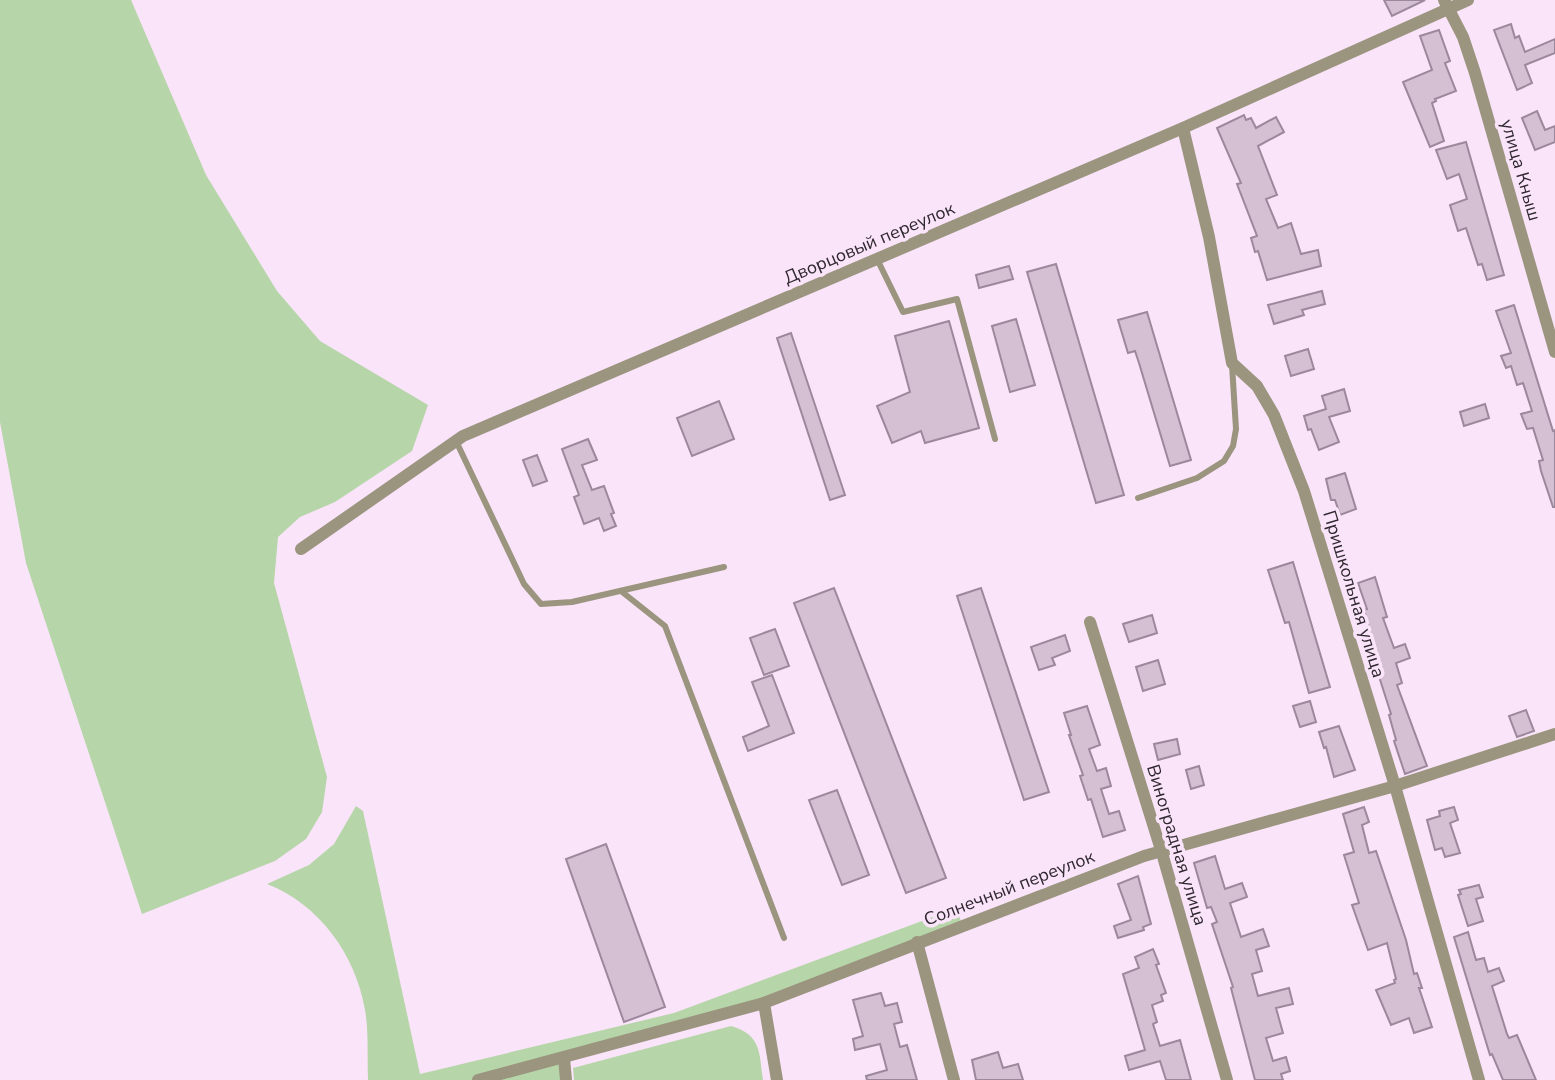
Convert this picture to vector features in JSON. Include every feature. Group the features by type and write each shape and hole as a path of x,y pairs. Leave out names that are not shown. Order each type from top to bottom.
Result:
{"street":[{"name":"Дворцовый переулок","path":"301,549 456,441 1183,128 1446,4 1468,0"},
{"name":"улица Кныш","path":"1446,4 1463,37 1475,73 1555,352"},
{"path":"1183,128 1209,237 1232,363"},
{"name":"Пришкольная улица","path":"1232,363 1257,386 1274,415 1304,491 1395,786 1479,1080"},
{"name":"Виноградная улица","path":"1090,622 1162,853 1227,1080"},
{"name":"Солнечный переулок","path":"478,1080 764,1003 1144,856 1395,786 1555,734"},
{"path":"918,942 954,1080"},
{"path":"764,1003 776,1080"},
{"path":"564,1058 566,1080"}],"lane":[{"path":"877,259 903,312 957,299 995,439"},
{"path":"1138,498 1197,478 1224,461 1233,446 1236,429 1232,363"},
{"path":"456,441 524,584 541,604 572,602 724,567"},
{"path":"621,591 665,626 784,938"}],"green space":[{"path":"0,0 131,0 206,175 277,291 320,341 428,405 412,451 335,502 300,517 278,537 274,583 327,777 322,812 306,839 275,861 142,914 26,563 0,422"},
{"path":"356,806 363,811 420,1074 674,1013 957,908 962,925 764,1003 564,1057 566,1080 368,1080 365,1010 353,970 344,951 332,934 303,904 267,884 309,865 334,844"},
{"path":"731,1026 749,1034 754,1040 763,1080 574,1080 573,1068"}],"building":[{"path":"1384,0 1425,0 1392,16"},
{"path":"1511,24 1515,38 1519,36 1525,52 1555,39 1555,53 1525,65 1532,83 1517,90 1494,30"},
{"path":"1439,30 1450,61 1445,63 1456,91 1435,99 1432,103 1444,141 1430,147 1403,82 1432,70 1420,36"},
{"path":"1537,111 1545,130 1555,126 1555,142 1535,150 1522,118"},
{"path":"1244,115 1246,120 1251,118 1256,128 1276,117 1284,132 1258,146 1277,195 1266,199 1278,228 1291,223 1301,254 1318,250 1321,266 1267,280 1251,238 1257,236 1237,184 1241,183 1217,128"},
{"path":"1466,142 1504,275 1487,280 1482,264 1478,265 1466,228 1458,231 1450,205 1467,199 1459,174 1447,179 1436,150"},
{"path":"1056,264 1124,495 1096,503 1027,272"},
{"path":"1009,266 1013,279 979,288 976,275"},
{"path":"1322,291 1325,304 1302,310 1304,315 1274,324 1268,305"},
{"path":"1514,305 1553,431 1555,430 1555,507 1541,471 1539,461 1543,460 1533,428 1527,429 1521,414 1532,411 1523,383 1517,385 1511,366 1506,368 1501,356 1511,353 1496,311"},
{"path":"1147,312 1191,460 1170,466 1135,351 1128,353 1118,320"},
{"path":"1016,319 1035,385 1010,392 992,326"},
{"path":"949,321 979,428 925,443 921,431 892,443 877,406 910,392 895,336"},
{"path":"791,333 845,495 830,500 777,338"},
{"path":"1308,349 1314,369 1291,376 1285,356"},
{"path":"1344,389 1350,411 1329,417 1339,442 1319,450 1304,416 1326,409 1322,396"},
{"path":"719,401 734,439 692,456 677,418"},
{"path":"1485,404 1489,418 1464,426 1460,412"},
{"path":"588,439 597,460 582,465 592,490 604,486 614,513 611,514 616,526 604,531 599,518 584,524 574,497 579,495 562,449"},
{"path":"537,455 547,481 533,486 523,460"},
{"path":"1345,473 1356,509 1340,515 1335,500 1331,500 1326,479"},
{"path":"1293,562 1330,687 1309,693 1289,622 1285,623 1268,570"},
{"path":"1375,577 1387,617 1383,618 1394,648 1405,644 1410,658 1396,663 1402,683 1397,685 1427,766 1405,774 1394,741 1391,714 1375,664 1379,663 1364,610 1367,609 1358,583"},
{"path":"834,588 946,878 906,893 794,603"},
{"path":"981,588 1049,792 1024,800 957,596"},
{"path":"1152,615 1157,633 1129,642 1123,624"},
{"path":"775,629 789,666 764,675 750,638"},
{"path":"1065,635 1070,651 1052,658 1055,665 1039,670 1031,647"},
{"path":"1158,660 1165,684 1143,691 1136,667"},
{"path":"772,675 794,733 748,751 743,737 769,726 752,682"},
{"path":"1310,701 1316,722 1300,727 1293,706"},
{"path":"1087,706 1100,745 1089,749 1097,771 1106,768 1111,786 1101,789 1109,814 1119,811 1125,830 1103,837 1091,799 1088,800 1080,776 1083,775 1064,713"},
{"path":"1526,710 1534,731 1517,737 1509,716"},
{"path":"1339,726 1355,770 1334,777 1319,732"},
{"path":"1177,739 1180,754 1158,760 1154,744"},
{"path":"1199,766 1204,785 1191,789 1186,770"},
{"path":"837,790 869,875 842,885 809,800"},
{"path":"1364,807 1369,822 1362,825 1369,853 1376,851 1406,940 1414,974 1417,973 1422,988 1419,988 1432,1027 1414,1033 1409,1018 1391,1025 1376,990 1395,983 1396,979 1387,943 1368,950 1352,905 1359,903 1344,855 1354,852 1343,814"},
{"path":"1454,807 1458,820 1450,823 1460,853 1445,857 1442,848 1435,850 1427,820 1440,816 1439,811"},
{"path":"606,844 665,1007 624,1022 566,859"},
{"path":"1215,856 1225,889 1242,883 1247,897 1230,903 1241,937 1263,929 1269,946 1256,950 1262,971 1252,974 1258,996 1289,988 1293,1004 1276,1008 1283,1033 1266,1038 1273,1061 1286,1057 1290,1071 1281,1074 1283,1080 1255,1080 1231,988 1233,987 1212,924 1217,922 1211,907 1207,908 1194,863"},
{"path":"1138,876 1151,924 1143,927 1144,930 1118,938 1114,926 1131,920 1118,884"},
{"path":"1479,885 1483,897 1476,899 1483,921 1468,926 1458,895 1461,894 1459,890"},
{"path":"1468,932 1476,960 1484,958 1488,972 1499,968 1504,981 1492,986 1507,1034 1509,1038 1517,1035 1536,1080 1503,1080 1492,1054 1490,1055 1454,937"},
{"path":"1153,949 1166,993 1161,995 1163,1001 1152,1005 1157,1022 1153,1024 1160,1046 1180,1040 1191,1080 1166,1080 1160,1061 1129,1070 1125,1056 1145,1050 1123,974 1139,968 1135,957"},
{"path":"881,993 885,1006 897,1003 902,1022 894,1024 900,1047 907,1045 917,1080 867,1080 866,1076 887,1070 880,1044 855,1050 853,1039 863,1036 853,1000"},
{"path":"998,1052 1003,1068 1018,1064 1023,1080 976,1080 972,1060"}]}
